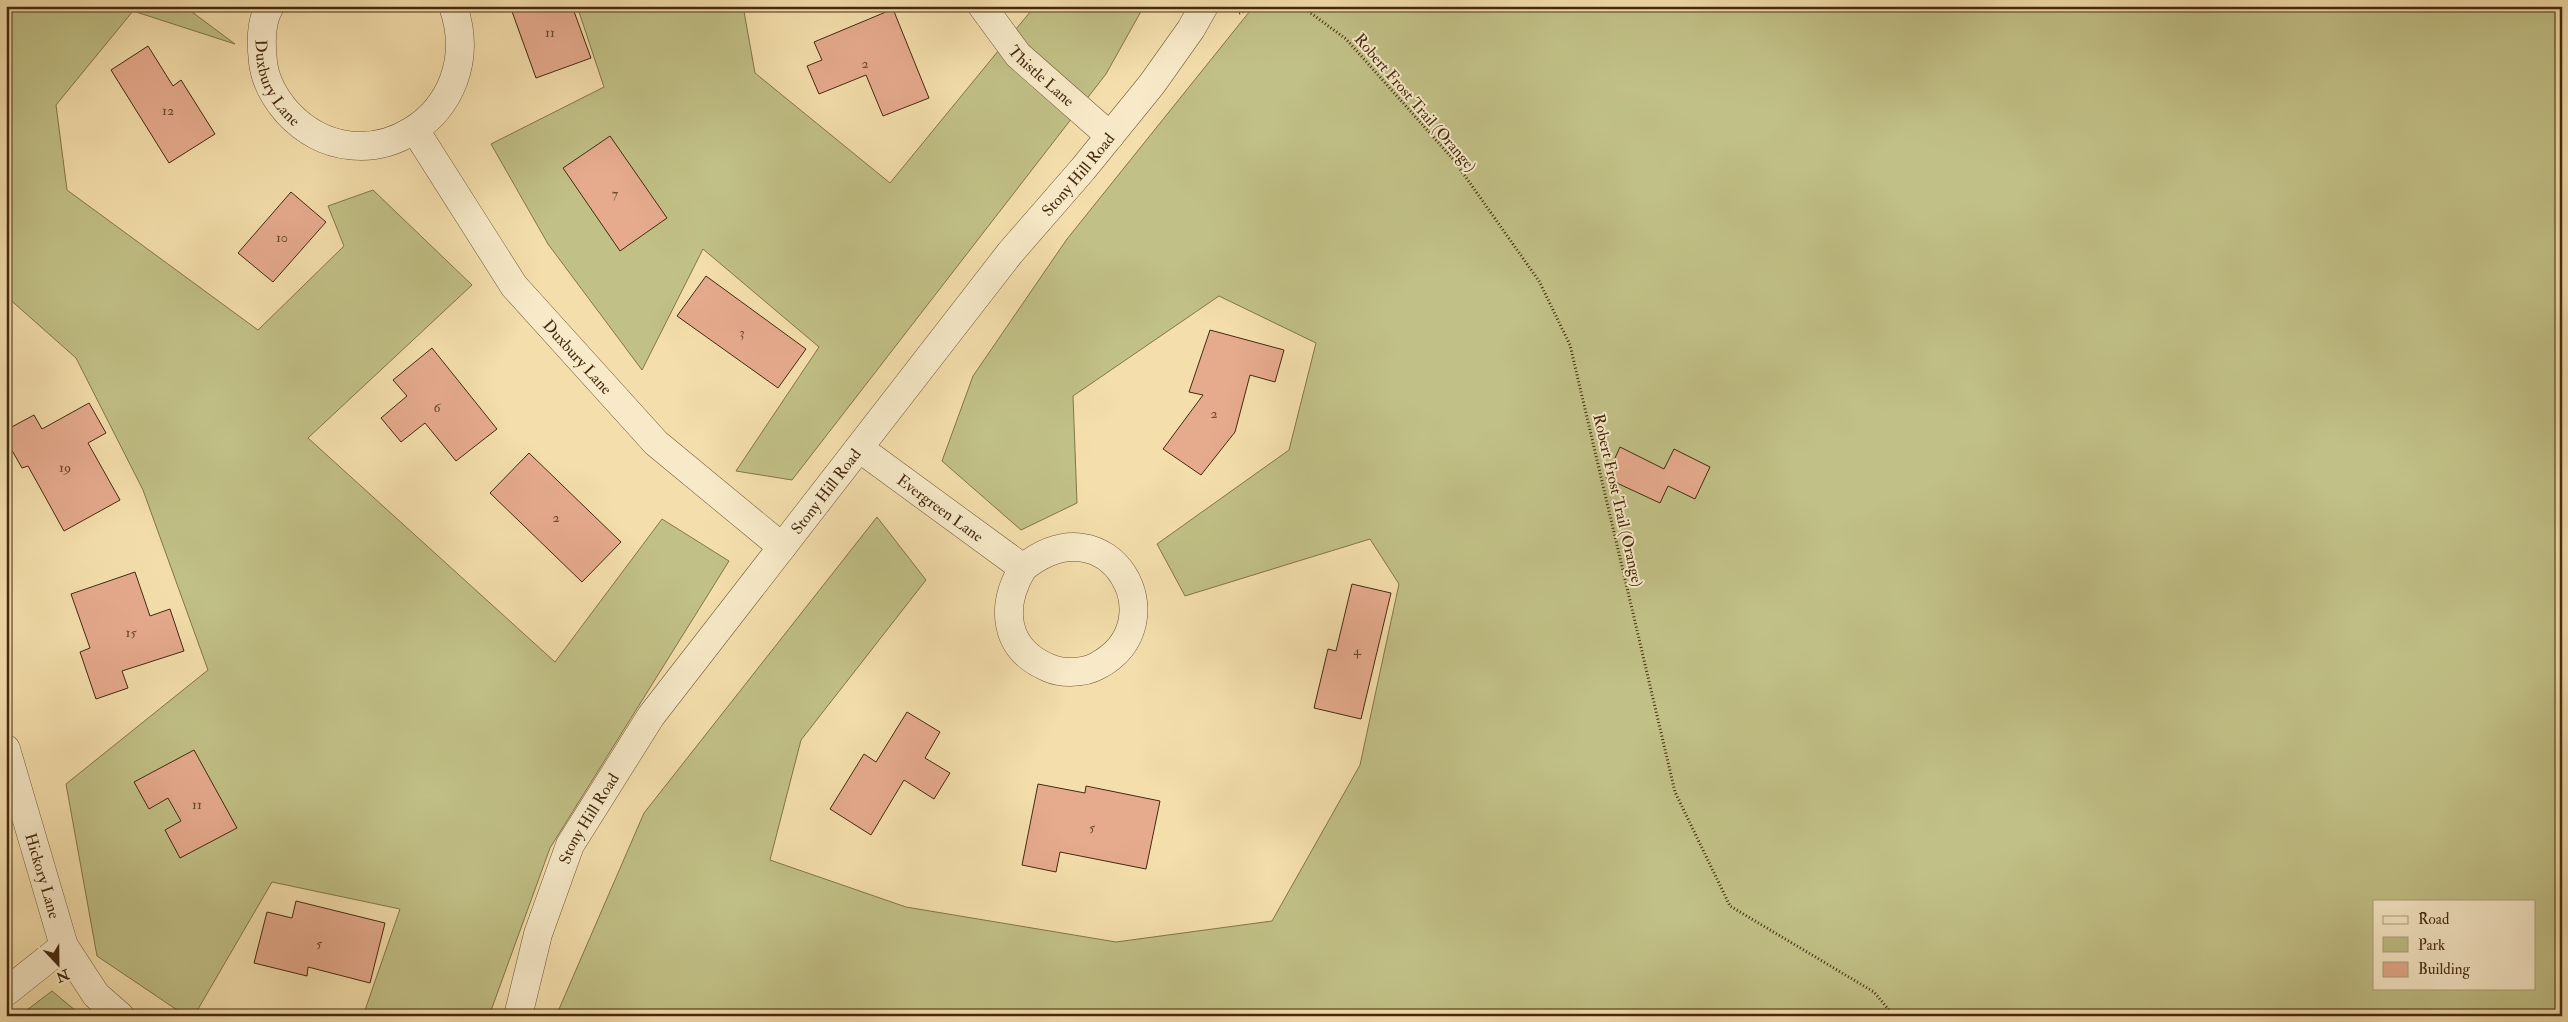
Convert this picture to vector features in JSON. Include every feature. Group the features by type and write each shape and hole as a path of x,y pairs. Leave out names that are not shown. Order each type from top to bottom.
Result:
{"street":[{"name":"Duxbury Lane","path":"270,6 261,40 264,71 277,100 298,123 325,139 355,146 387,142 415,130 441,106 457,75 462,41 453,6"},
{"name":"Thistle Lane","path":"982,6 1018,55 1110,136"},
{"name":"Stony Hill Road","path":"518,1016 538,934 570,845 651,716 1010,253 1152,84 1191,29 1204,6"},
{"name":"Duxbury Lane","path":"415,130 514,286 656,443 782,548"},
{"name":"Evergreen Lane","path":"859,448 1023,568"},
{"path":"1059,547 1080,547 1100,553 1117,566 1129,583 1134,604 1132,625 1123,644 1110,659 1091,669 1071,672 1051,669 1033,659 1019,645 1010,626 1008,605 1012,585 1023,568 1040,554 1059,547"},
{"name":"Hickory Lane","path":"6,749 64,946 96,995 120,1016"},
{"path":"6,992 64,946"}],"path":[{"name":"Robert Frost Trail (Orange)","path":"1277,6 1308,11 1346,39 1453,159 1539,281 1570,345 1675,792 1730,906 1874,992 1894,1016"}],"green space":[{"path":"6,6 184,6 235,44 133,11 56,105 67,190 258,330 344,246 328,206 373,190 472,285 308,438 555,662 662,519 729,561 550,848 489,1016 363,1016 400,909 272,882 194,1016 186,1016 97,956 66,784 208,670 143,490 76,358 6,296"},
{"path":"577,6 743,6 755,73 890,183 1035,6 1144,6 1106,74 792,480 736,471 819,347 703,249 642,370 548,244 491,144 604,87"},
{"path":"1254,6 2562,6 2562,1016 556,1016 644,813 877,517 926,580 801,740 770,860 906,907 1116,942 1272,921 1360,765 1399,584 1370,539 1185,596 1157,544 1289,450 1316,343 1219,296 1073,396 1077,503 1021,530 942,461 973,376 1067,239"},
{"path":"52,991 82,1016 19,1016"}],"building":[{"path":"510,6 572,6 591,58 536,78"},
{"path":"893,9 929,98 883,116 866,75 819,94 807,66 822,60 814,42"},
{"path":"148,46 173,86 181,80 215,134 169,163 111,70"},
{"path":"610,136 667,218 620,251 563,168"},
{"path":"291,192 326,222 273,282 238,253"},
{"path":"706,276 806,349 778,388 677,316"},
{"path":"1210,330 1284,350 1275,382 1250,375 1235,432 1201,475 1163,449 1203,395 1189,392"},
{"path":"432,348 497,429 456,461 425,423 401,442 381,418 407,396 393,380"},
{"path":"89,403 106,433 88,443 120,500 64,531 28,466 22,468 6,440 6,430 34,415 42,429"},
{"path":"1620,447 1664,469 1674,449 1710,467 1695,499 1668,486 1660,503 1606,478"},
{"path":"529,453 621,542 582,582 490,493"},
{"path":"135,572 150,616 170,609 184,651 122,671 128,688 96,699 80,652 90,648 71,594"},
{"path":"1352,584 1391,593 1361,719 1314,708 1328,649 1336,651"},
{"path":"907,712 940,732 925,758 950,773 934,799 904,780 871,835 830,809 864,754 876,762"},
{"path":"194,750 237,828 180,858 165,830 181,821 168,798 149,809 134,782"},
{"path":"1038,784 1085,793 1086,786 1160,801 1146,869 1060,852 1056,872 1022,865"},
{"path":"296,901 385,923 370,983 308,967 307,976 254,963 267,912 292,918"}]}
